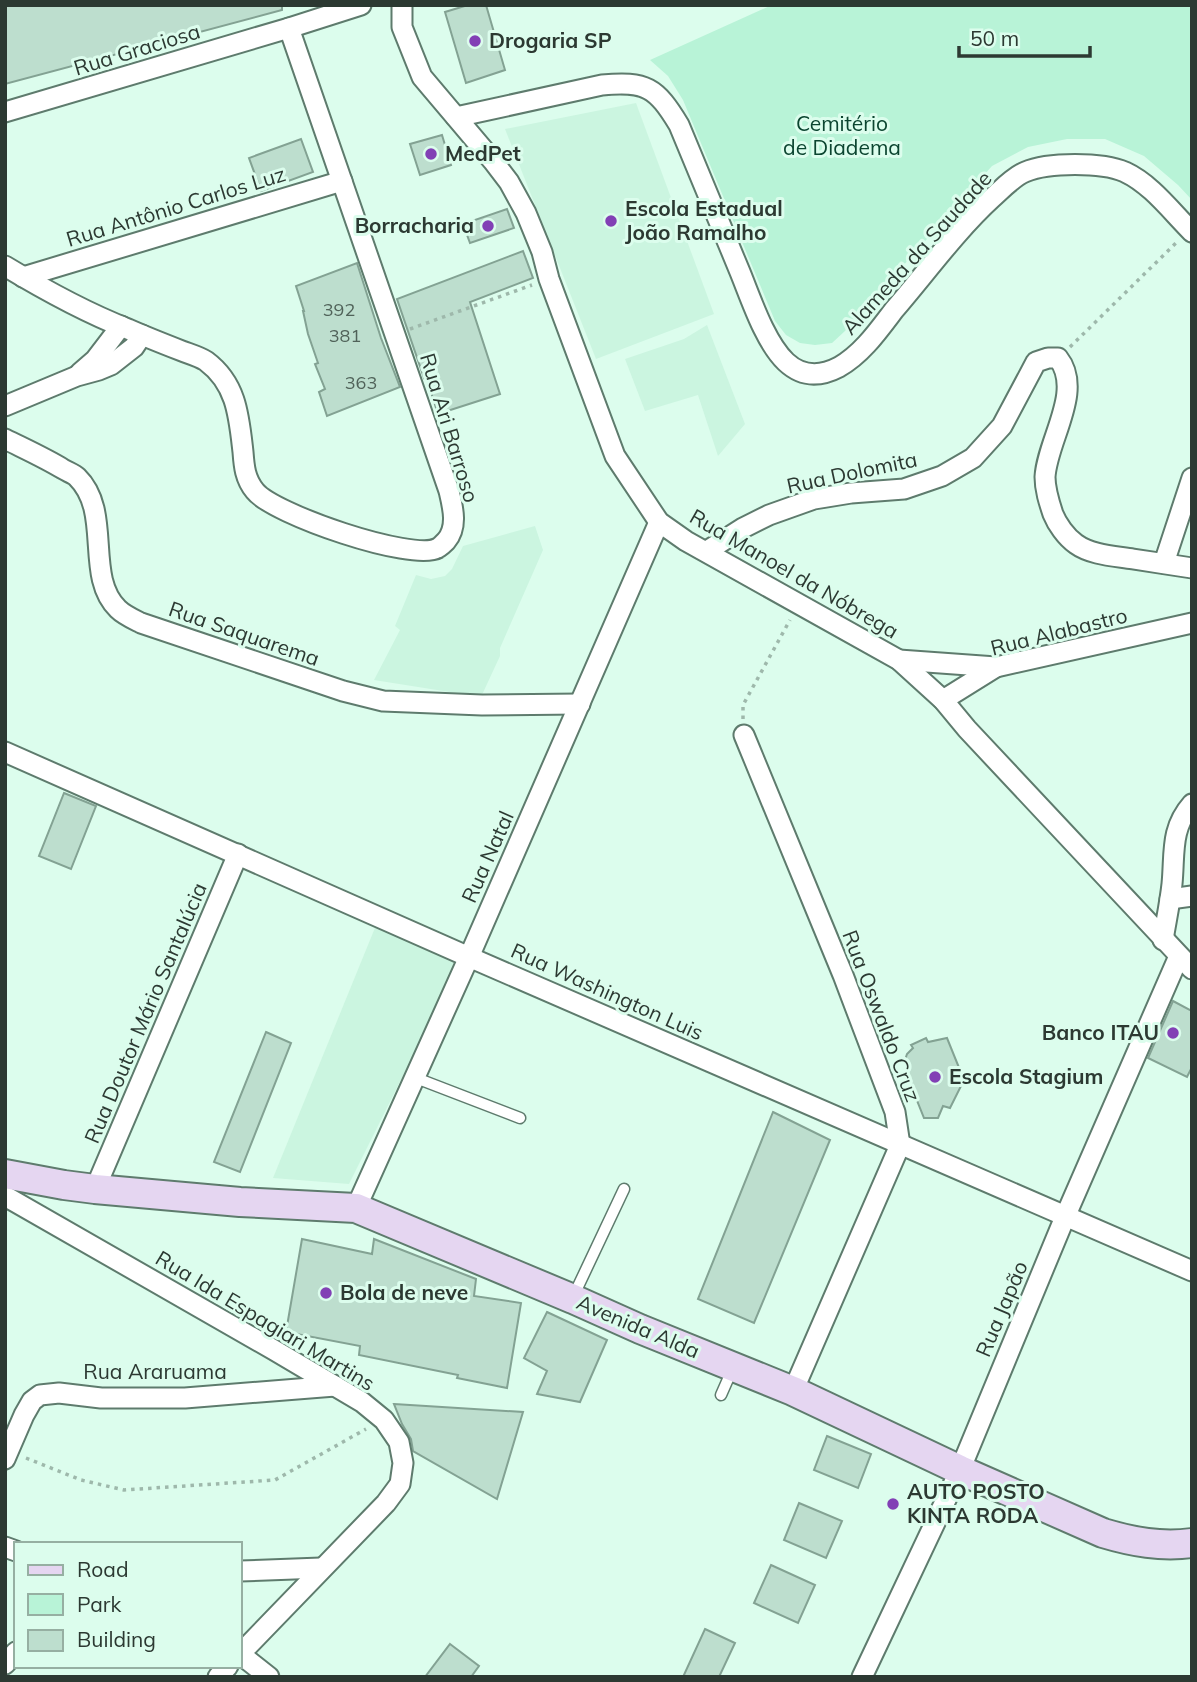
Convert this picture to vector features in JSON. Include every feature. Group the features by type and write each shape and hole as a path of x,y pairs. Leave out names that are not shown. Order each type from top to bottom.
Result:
{"main road":[{"name":"Avenida Alda","path":"5,1159 64,1185"},
{"name":"Avenida Alda","path":"5,1174 95,1189 240,1202 356,1208 793,1391 960,1470 1103,1533 1127,1540 1170,1546 1192,1543"}],"street":[{"name":"Rua Graciosa","path":"5,112 361,5"},
{"name":"Rua Manoel da Nóbrega","path":"402,5 402,27 422,77 493,161 526,213 615,456 659,522 686,541 899,660 943,700 976,739 1185,963"},
{"name":"Rua Ari Barroso","path":"5,266 121,326 206,361 233,393 246,476 256,493 314,524 404,549 423,551 439,548 452,534 454,513 449,491 289,28"},
{"name":"Alameda da Saudade","path":"456,117 601,85 625,83 647,87 665,102 679,125 772,344 785,361 801,373 821,374 838,367 860,351 951,242 1004,187 1024,172 1072,164 1100,166 1124,172 1146,185 1191,231"},
{"name":"Rua Antônio Carlos Luz","path":"23,277 342,181"},
{"path":"78,376 121,326"},
{"path":"5,406 99,370 122,358 142,335"},
{"name":"Rua Dolomita","path":"707,551 768,515 814,499 904,489 942,476 973,458 1002,426 1036,362 1058,358"},
{"path":"1058,358 1068,376 1067,399 1050,452 1045,478 1048,501 1057,523 1076,544 1095,553 1192,568"},
{"name":"Rua Saquarema","path":"5,439 77,477 90,495 97,525 105,593 119,611 141,623 364,698 407,703 580,704"},
{"path":"1164,564 1192,478"},
{"name":"Rua Natal","path":"356,1208 659,522"},
{"name":"Rua Alabastro","path":"943,700 996,667 1192,623"},
{"path":"899,660 996,667"},
{"name":"Rua Oswaldo Cruz","path":"744,735 848,987 895,1112 900,1145"},
{"name":"Rua Washington Luis","path":"5,752 1192,1271"},
{"path":"1163,940 1170,900 1173,847 1179,822 1192,804"},
{"name":"Rua Doutor Mário Santalúcia","path":"95,1189 239,854"},
{"path":"1170,900 1192,896"},
{"name":"Rua Japão","path":"862,1677 960,1470 1065,1217 1185,963"},
{"path":"793,1391 900,1145"},
{"name":"Rua Ida Espagiari Martins","path":"5,1196 362,1402 384,1420 399,1442 403,1463 400,1483 386,1503 242,1652"},
{"name":"Rua Araruama","path":"7,1455 32,1401 48,1393 101,1398 185,1398 335,1386"},
{"path":"242,1571 321,1568"},
{"path":"242,1656 269,1677"}],"lane":[{"path":"415,1078 520,1118"},
{"path":"573,1299 624,1189"},
{"path":"721,1395 734,1367"}],"path":[{"path":"1058,358 1191,231"},
{"path":"395,334 549,279"},
{"path":"744,735 743,705 799,603"},
{"path":"7,1455 81,1480 124,1490 275,1480 384,1420"}],"shaded area":[{"name":"Escola Estadual João Ramalho","path":"636,103 714,314 596,359 505,129"},
{"path":"707,325 745,424 718,456 698,395 645,411 625,359 684,339"},
{"path":"535,526 543,550 481,697 374,680 400,630 395,626 416,575 431,579 445,576 452,569 463,546"},
{"path":"379,918 463,955 349,1184 273,1178"}],"green space":[{"name":"Cemitério de Diadema","path":"772,5 1190,5 1192,200 1144,156 1105,139 1067,139 1028,147 992,166 832,343 800,343 786,335 775,321 683,100 668,76 650,60"}],"building":[{"path":"5,5 282,5 282,10 5,84"},
{"name":"Drogaria SP","path":"468,5 486,5 505,70 466,83 445,12"},
{"name":"MedPet","path":"442,135 451,165 420,175 410,144"},
{"path":"301,139 313,172 261,191 249,158"},
{"name":"Borracharia","path":"507,209 514,228 470,243 463,224"},
{"path":"523,251 533,278 470,302 500,394 438,414 397,299"},
{"path":"357,263 400,387 327,416 319,392 325,389 315,364 318,363 296,286"},
{"path":"64,793 96,806 71,869 39,856"},
{"name":"Banco ITAU","path":"1173,1001 1192,1011 1192,1067 1187,1077 1148,1058"},
{"path":"266,1032 291,1043 240,1172 214,1162"},
{"name":"Escola Stagium","path":"926,1038 928,1042 947,1038 964,1080 950,1108 943,1106 938,1118 924,1118 906,1073 905,1060 913,1048 911,1045"},
{"path":"773,1112 830,1140 754,1323 698,1299"},
{"path":"302,1239 372,1254 374,1239 476,1279 474,1296 521,1303 507,1388 359,1355 360,1346 286,1332"},
{"path":"547,1312 607,1340 580,1402 537,1394 547,1371 524,1358"},
{"path":"394,1404 523,1412 497,1499 413,1451 411,1439"},
{"path":"827,1436 871,1454 858,1488 814,1470"},
{"path":"799,1503 842,1521 826,1558 784,1540"},
{"path":"771,1565 815,1585 798,1623 754,1603"},
{"path":"705,1629 735,1643 719,1677 683,1677"},
{"path":"450,1644 479,1666 471,1677 425,1677"}],"place":[{"name":"Drogaria SP","path":"475,41"},
{"name":"MedPet","path":"431,154"},
{"name":"Escola Estadual João Ramalho","path":"611,221"},
{"name":"Borracharia","path":"488,226"},
{"name":"Banco ITAU","path":"1173,1033"},
{"name":"Escola Stagium","path":"935,1077"},
{"name":"Bola de neve","path":"326,1293"},
{"name":"AUTO POSTO KINTA RODA","path":"893,1504"}]}
